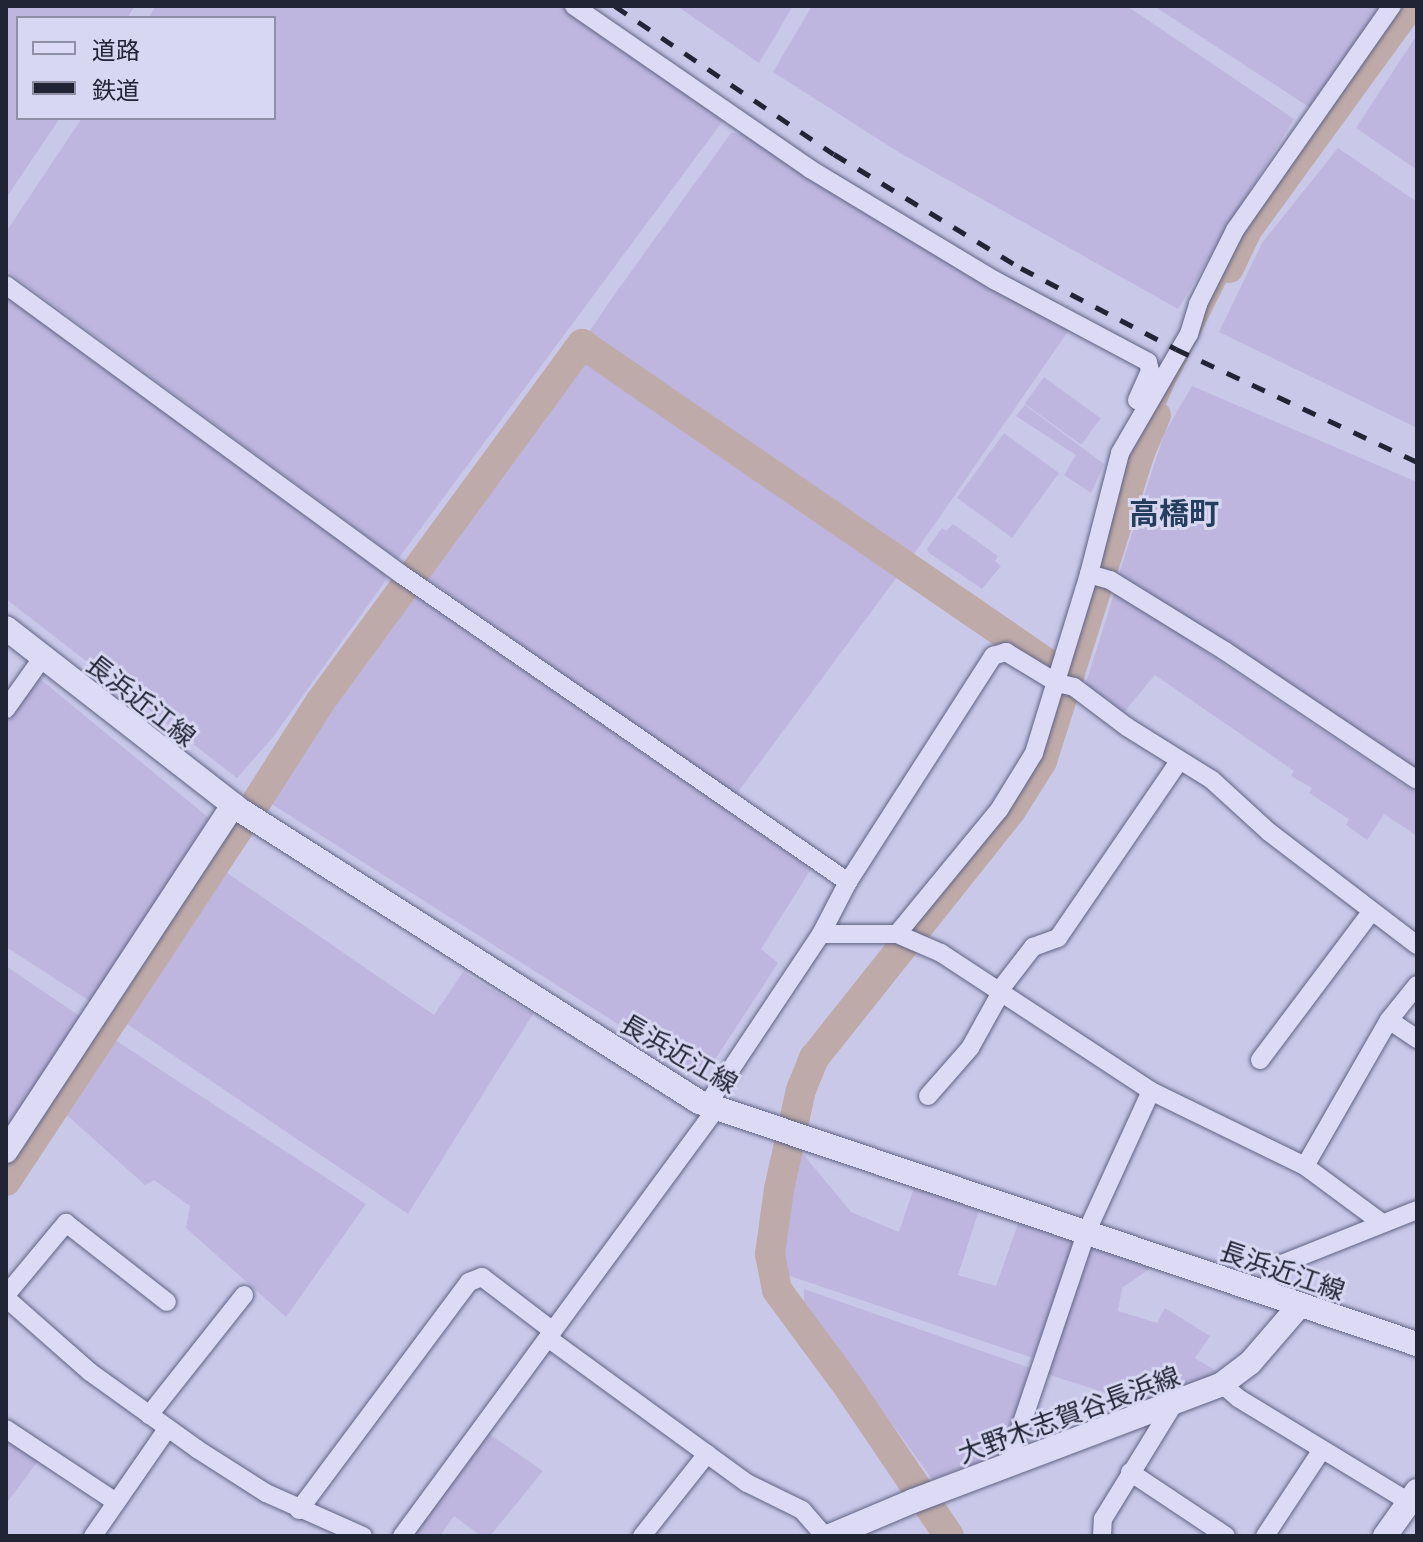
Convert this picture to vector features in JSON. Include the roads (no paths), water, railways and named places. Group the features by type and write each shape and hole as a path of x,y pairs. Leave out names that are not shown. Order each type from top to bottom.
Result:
{"main road":[{"name":"長浜近江線","path":"6,628 233,805 711,1107 1417,1344"},
{"path":"6,1151 233,805"},
{"name":"大野木志賀谷長浜線","path":"828,1536 1222,1384 1243,1371 1300,1305"},
{"path":"1385,1536 1413,1496"}],"street":[{"path":"574,6 822,177 994,280 1148,362 1150,371 1126,424 1098,577 1034,753 999,810 904,937"},
{"path":"1120,453 1189,334 1198,304 1235,230 1392,6"},
{"path":"6,285 411,580 848,882"},
{"path":"1098,577 1225,651 1417,780"},
{"path":"402,1536 550,1335 711,1107 821,934 848,882 993,656 1006,652 1062,678 1179,761 1221,786 1269,832 1417,945"},
{"path":"6,709 43,657"},
{"path":"928,1096 970,1048 1000,992 1033,947 1058,938 1179,761"},
{"path":"1260,1060 1371,912"},
{"path":"821,934 904,937 941,953 1151,1091 1305,1166 1382,1223"},
{"path":"1305,1166 1389,1020 1417,985"},
{"path":"1389,1020 1417,1039"},
{"path":"1008,1464 1086,1233 1151,1091"},
{"path":"1264,1292 1279,1265 1417,1210"},
{"path":"167,1302 66,1223 6,1297 90,1372 167,1429 266,1493 363,1536"},
{"path":"299,1510 469,1282 482,1277 550,1335 707,1454 747,1483 802,1510 828,1536"},
{"path":"149,1415 244,1295"},
{"path":"1222,1384 1238,1398 1321,1451 1413,1496"},
{"path":"1102,1536 1103,1519 1173,1405"},
{"path":"6,1429 116,1502"},
{"path":"93,1536 167,1429"},
{"path":"1265,1536 1321,1451"},
{"path":"642,1536 707,1454"},
{"path":"1130,1472 1226,1536"}],"waterway":[{"path":"1229,268 1247,230 1410,6"},
{"path":"257,801 320,702 582,344 1051,666 1070,669"},
{"path":"949,1536 850,1389 777,1290 770,1254 779,1189 801,1090 814,1058 1010,812 1042,761 1140,452 1156,415"},
{"path":"6,1181 240,826"}],"railway":[{"path":"615,6 834,154 1021,268 1176,349 1417,462"}],"district":[{"name":"高橋町","path":"1174,511"}]}
